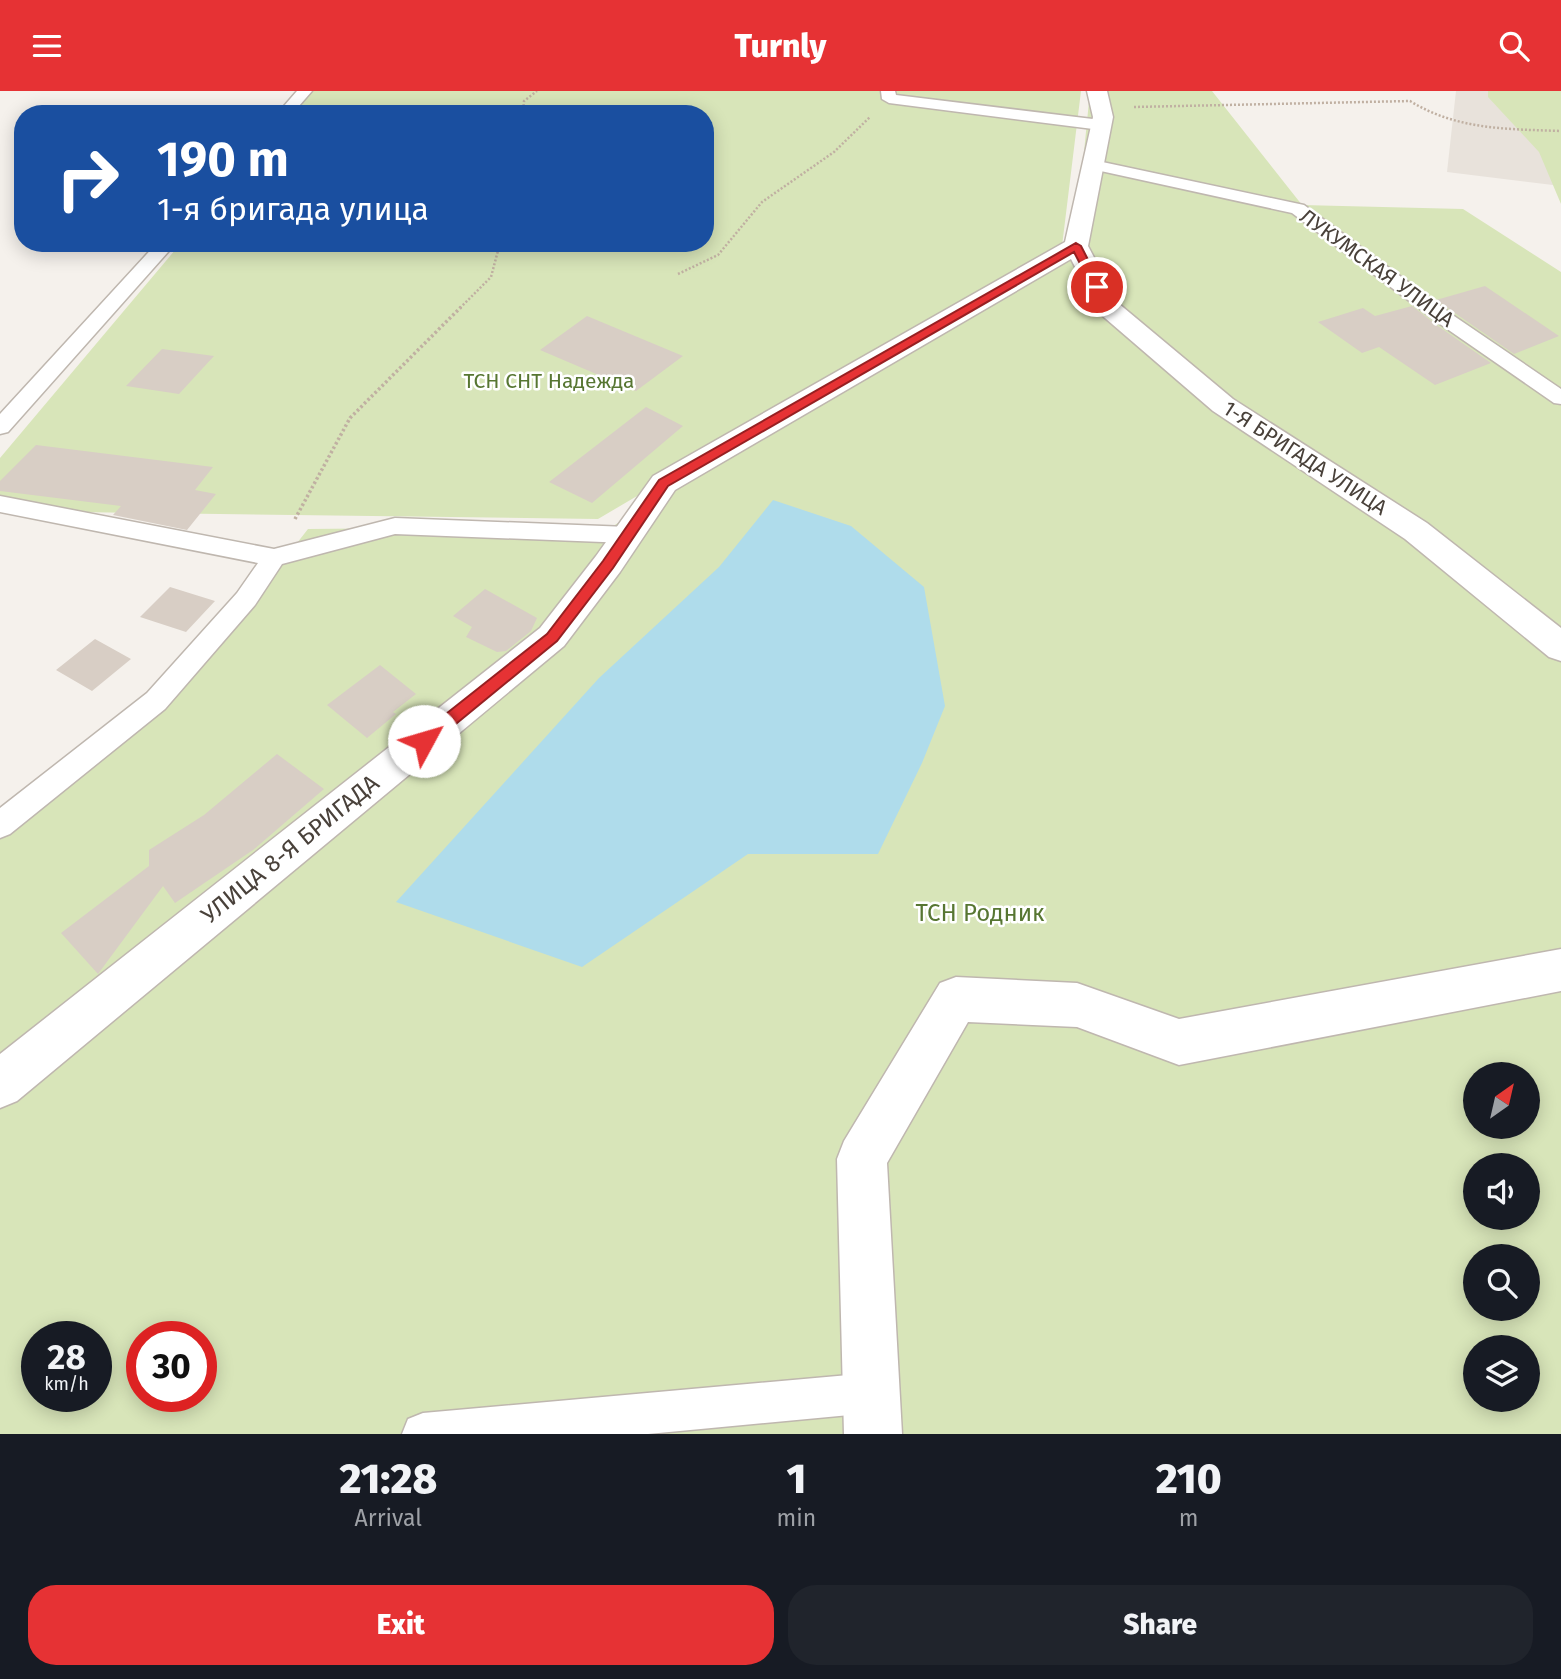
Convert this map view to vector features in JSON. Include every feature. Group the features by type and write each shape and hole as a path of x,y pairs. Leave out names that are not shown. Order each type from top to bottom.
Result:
{"street":[{"path":"1076,246 1093,165 1100,108"},
{"name":"УЛИЦА 8-Я БРИГАДА","path":"0,1084 552,638 664,483 1076,246"},
{"name":"1-Я БРИГАДА УЛИЦА","path":"1076,246 1107,307 1223,405 1416,531 1561,647"},
{"path":"872,1414 862,1159 956,999 1077,1005 1179,1042 1561,970"}],"lane":[{"path":"292,105 305,91"},
{"path":"888,95 1100,108"},
{"name":"ЛУКУМСКАЯ УЛИЦА","path":"1093,165 1298,209 1447,320 1561,398"},
{"path":"0,427 159,252"},
{"path":"0,504 274,558 395,526 628,535"},
{"path":"0,825 156,701 246,599 274,558"},
{"path":"424,1434 872,1414"}],"path":[{"path":"524,105 524,101 537,91"},
{"path":"678,274 718,255 762,201 834,152 888,95"},
{"path":"1100,108 1410,101 1430,115 1476,128 1561,131"},
{"path":"274,558 350,418 491,277 498,252"}],"shaded area":[{"path":"1456,91 1561,91 1561,186 1447,172"}],"green space":[{"name":"ТСН СНТ Надежда","path":"310,91 1081,91 1062,246 598,519 0,511 0,458 173,252 714,252 714,105 298,105"},
{"name":"ТСН Родник","path":"1090,91 1212,91 1302,205 1463,209 1561,272 1561,1434 0,1434 0,835 183,689 308,529 613,526 1065,260 1083,162"},
{"path":"1488,91 1561,91 1561,204 1539,152 1488,97"}],"water":[{"path":"773,500 851,526 924,587 945,706 922,763 878,854 748,854 582,967 396,902 599,678 719,567"}],"building":[{"path":"1485,286 1559,336 1514,354 1436,300"},
{"path":"1412,306 1491,363 1435,385 1379,347 1362,353 1318,322 1363,308 1375,316"},
{"path":"587,316 683,356 636,391 540,350"},
{"path":"162,349 214,356 179,394 126,386"},
{"path":"646,407 683,426 592,503 549,482"},
{"path":"36,445 213,467 195,490 216,494 187,530 113,515 121,506 0,491 0,481"},
{"path":"170,587 215,601 186,632 140,617"},
{"path":"485,589 537,618 531,631 506,651 497,652 466,637 472,627 453,616"},
{"path":"95,639 131,659 92,691 56,670"},
{"path":"380,665 416,694 367,738 327,705"},
{"path":"277,754 324,789 253,850 175,903 163,886 98,974 61,933 149,866 149,850 204,815"}],"route":[{"path":"424,741 552,638 664,483 1076,246 1097,287"}]}
